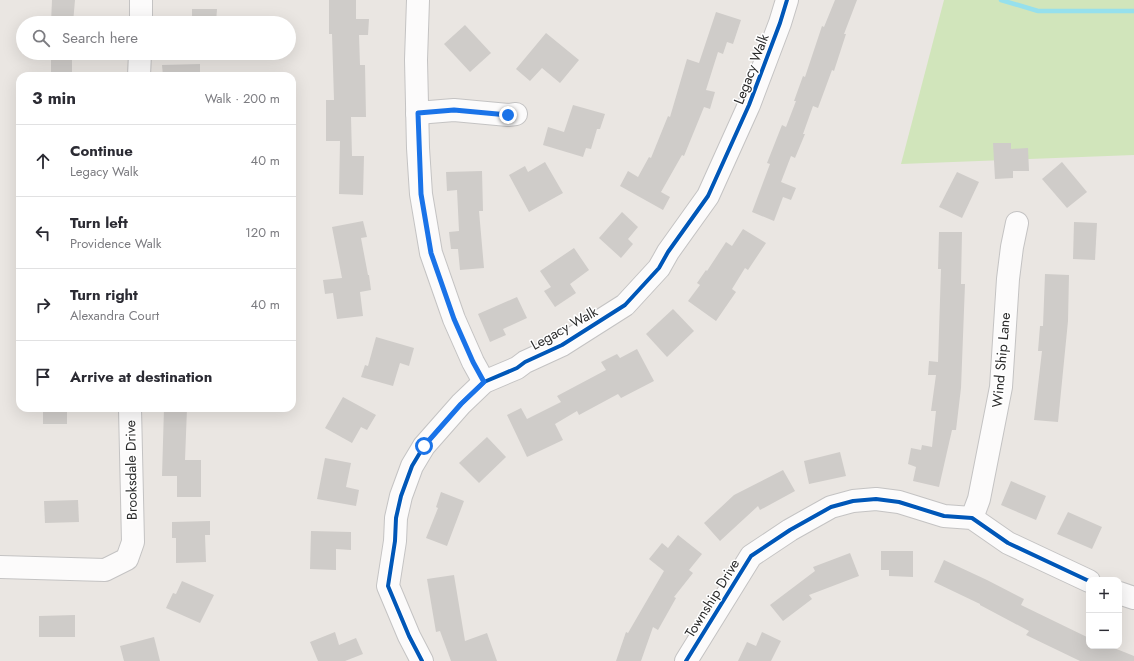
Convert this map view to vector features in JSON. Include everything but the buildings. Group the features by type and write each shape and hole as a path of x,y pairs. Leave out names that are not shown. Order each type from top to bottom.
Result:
{"street":[{"path":"141,0 141,16"},
{"path":"418,0 416,60 421,194 431,253 454,319 473,362 484,382"},
{"name":"Legacy Walk","path":"422,661 409,636 388,586 395,541 396,518 401,496 412,466 424,446 461,404 484,382 517,368 525,362 562,345 626,305 659,268 668,252 708,196 749,105 780,23 787,0"},
{"path":"139,72 140,60"},
{"path":"418,113 454,110 508,115 516,114"},
{"name":"Wind Ship Lane","path":"972,518 979,499 1001,387 1008,278 1017,224"},
{"name":"Brooksdale Drive","path":"0,567 105,570 127,559 133,542 130,412"},
{"name":"Township Drive","path":"686,661 751,556 790,530 831,507 853,501 876,499 900,502 944,516 972,518"},
{"path":"972,518 1008,543 1086,580"},
{"path":"1122,593 1134,598"}],"green space":[{"path":"944,0 1134,0 1134,155 901,164"}],"waterway":[{"path":"1001,0 1038,11 1134,11"}],"cycle path":[{"path":"422,661 409,636 388,586 395,541 396,518 401,496 412,466 424,446 461,404 484,382 517,368 525,362 562,345 625,305 659,268 668,252 708,196 749,105 780,23 787,0"},
{"path":"686,661 751,556 790,530 831,507 853,501 876,499 899,502 944,516 972,518 1008,543 1086,580"}],"route":[{"path":"424,446 461,404 484,382 473,362 454,319 431,253 421,194 418,148 418,113 454,110 508,115"}]}
